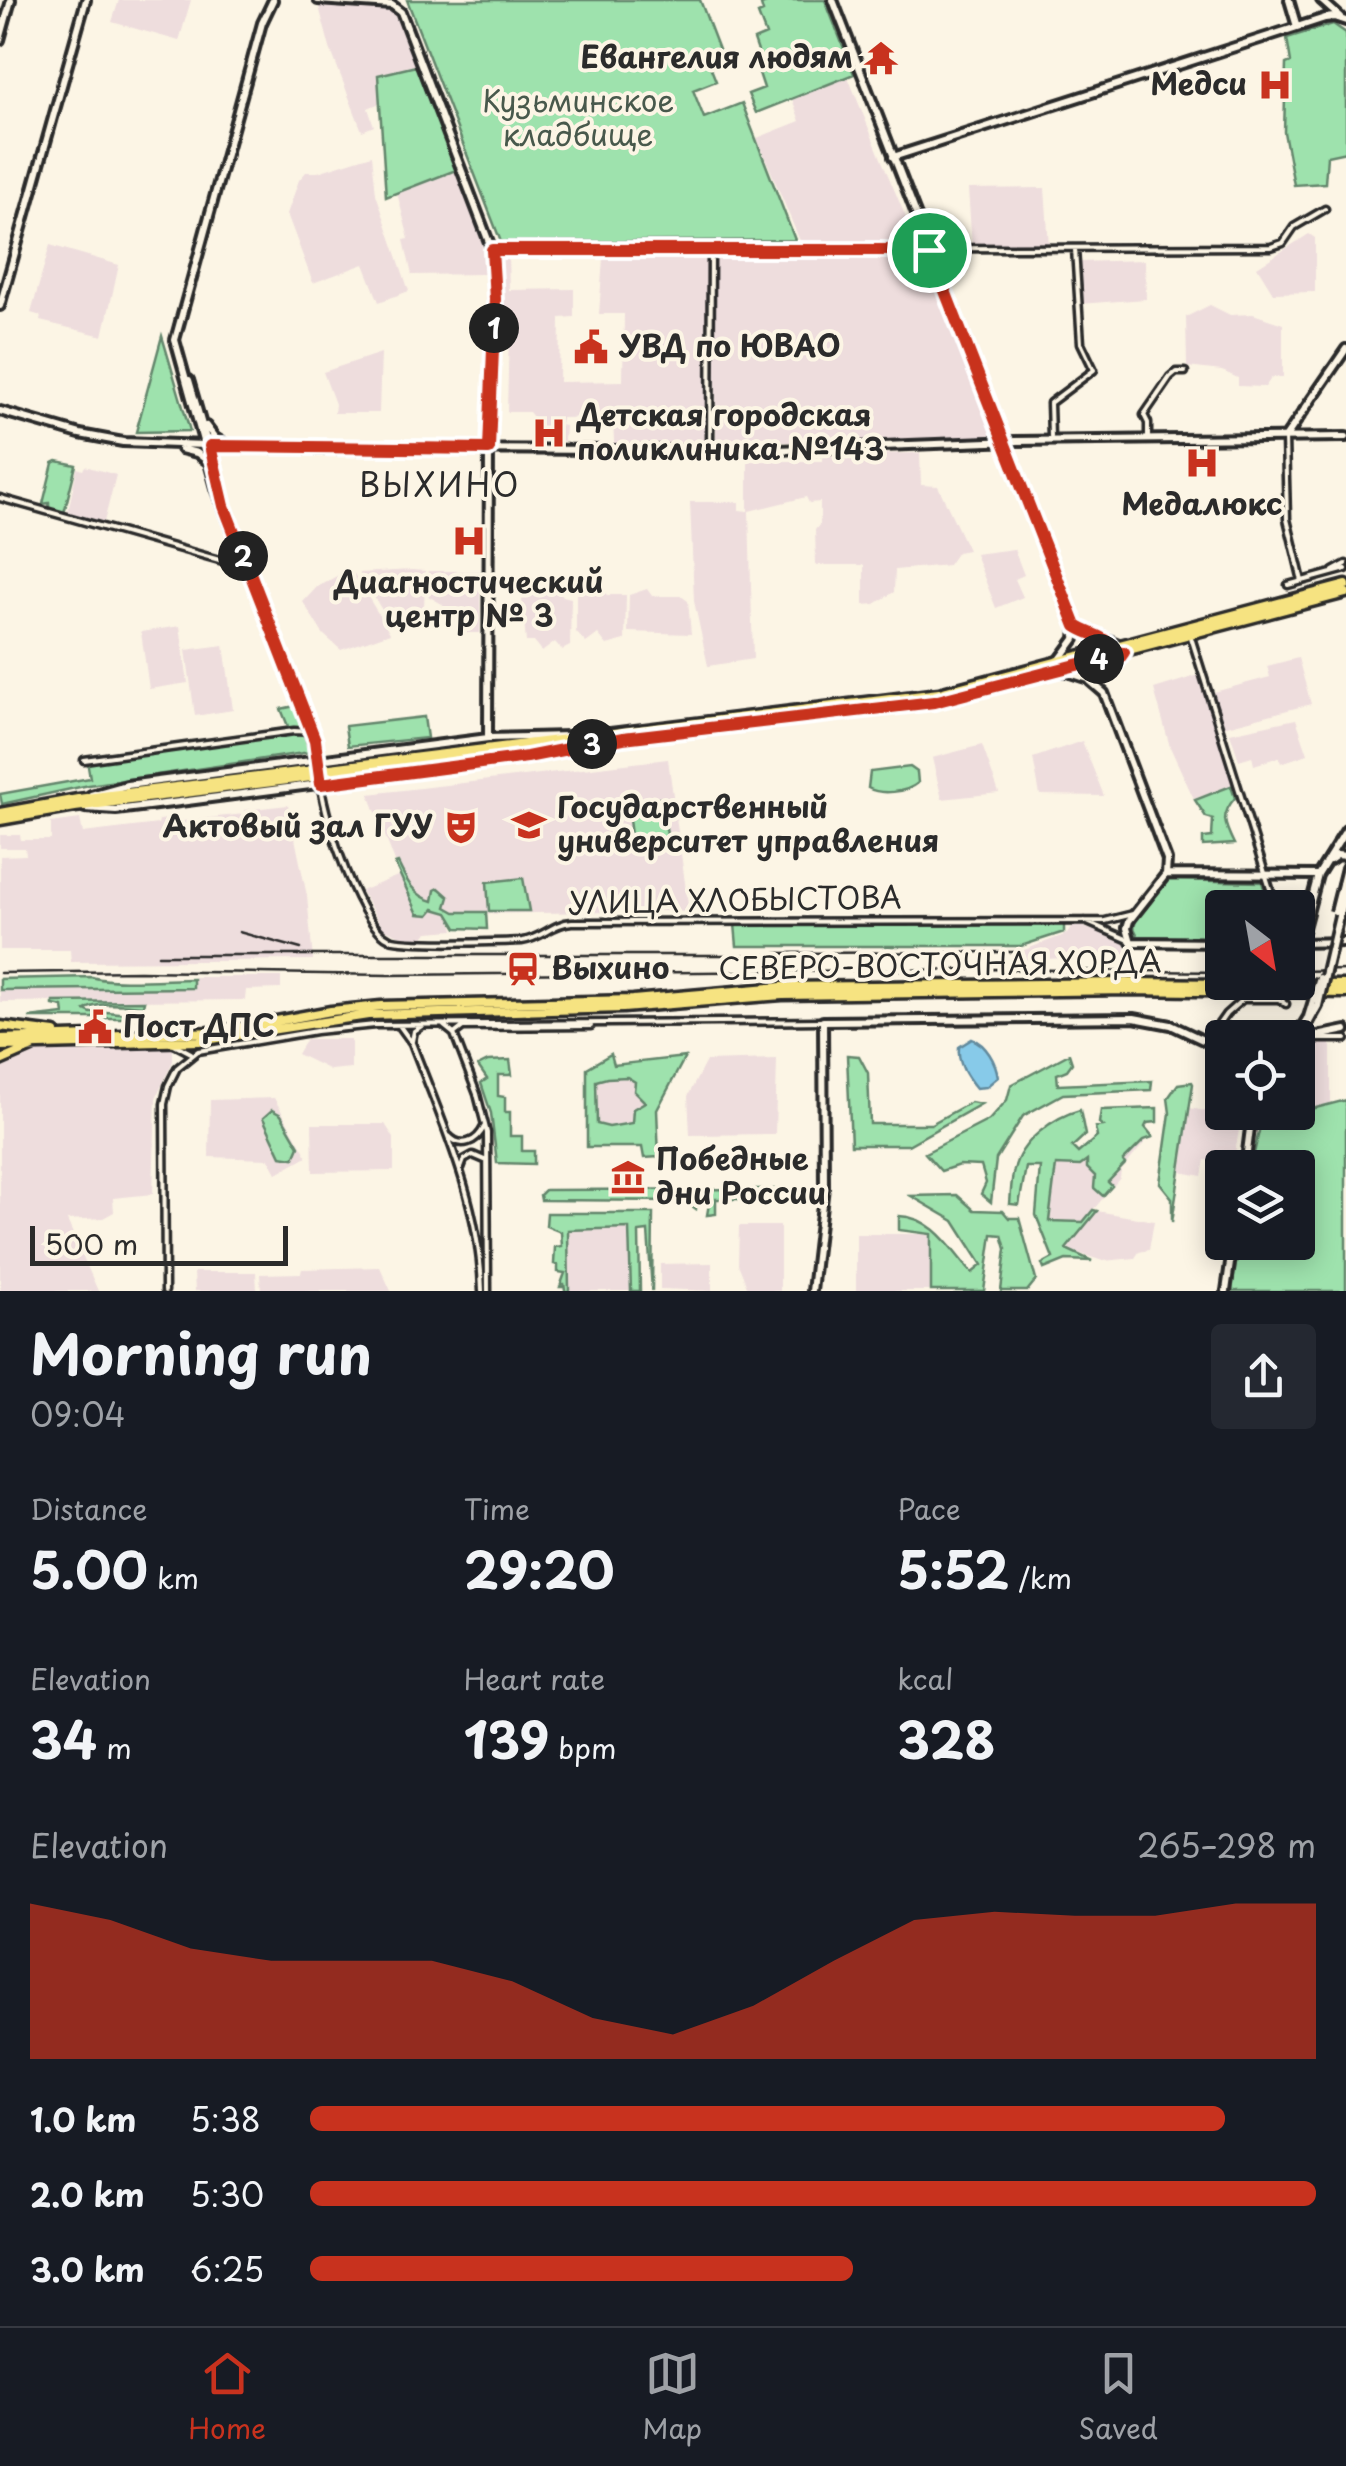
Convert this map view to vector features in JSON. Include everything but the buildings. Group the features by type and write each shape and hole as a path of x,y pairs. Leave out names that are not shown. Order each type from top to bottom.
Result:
{"main road":[{"path":"1118,650 1190,634 1346,589"},
{"path":"321,777 591,736 922,696 1068,664 1346,589"},
{"path":"0,817 76,803 934,702 1057,666"},
{"name":"СЕВЕРО-ВОСТОЧНАЯ ХОРДА","path":"86,1036 237,1029 352,1008 618,1001 781,988 1127,982 1346,985"},
{"name":"СЕВЕРО-ВОСТОЧНАЯ ХОРДА","path":"0,1043 199,1041 368,1015 598,1010 782,995 1129,990 1346,993"},
{"path":"0,1027 86,1036"},
{"path":"0,1043 86,1036"},
{"path":"0,1061 45,1044"}],"street":[{"path":"0,40 11,0"},
{"path":"0,306 86,0"},
{"path":"224,506 176,340 177,328 270,0"},
{"path":"318,0 392,5 400,12 492,250 495,299 489,449 488,738"},
{"path":"832,0 1076,626 1068,664 1078,678"},
{"path":"1289,0 1298,27"},
{"path":"1320,0 1325,18"},
{"path":"1320,0 1346,21"},
{"path":"893,157 1325,18 1346,21"},
{"path":"492,250 1272,247 1282,244 1294,227 1325,209"},
{"path":"1051,436 1050,403 1094,370 1080,343 1075,249"},
{"path":"710,451 711,250"},
{"path":"1302,581 1286,512 1285,438 1346,350"},
{"path":"1148,439 1144,415 1170,377 1185,372"},
{"path":"0,412 80,434 181,447 710,451 1346,437"},
{"path":"181,447 194,438 200,421"},
{"path":"200,421 226,447"},
{"path":"181,447 200,454 209,464"},
{"path":"207,447 224,506 312,732 321,777"},
{"path":"217,475 218,455 226,447"},
{"path":"0,498 230,564 250,574"},
{"path":"230,564 236,558 238,542"},
{"path":"230,564 246,562"},
{"path":"1288,585 1346,566"},
{"path":"1076,626 1104,638 1118,650 1104,693 1168,860 1166,874 1133,914 1127,928 1132,942 1205,943"},
{"path":"1092,634 1071,646 1057,666 1090,681 1101,680 1111,671"},
{"path":"1190,634 1270,890"},
{"path":"1090,681 1104,693"},
{"path":"84,760 294,730 312,732"},
{"path":"76,803 127,785 319,758 488,738 591,736"},
{"name":"УЛИЦА ХЛОБЫСТОВА","path":"321,777 328,821 368,918 381,934 401,942 527,940 562,922 1085,921 1133,914"},
{"path":"1314,890 1324,863 1346,830"},
{"path":"1324,863 1337,855 1346,856"},
{"path":"1309,1020 1318,1006 1346,868"},
{"path":"1166,874 1318,875"},
{"name":"УЛИЦА ХЛОБЫСТОВА","path":"1085,921 1132,942"},
{"path":"1315,943 1346,942"},
{"path":"1222,1020 1243,999 1278,999 1286,1004"},
{"path":"164,1291 164,1104 172,1076 192,1054 316,1031 441,1024 1134,1018 1171,1025 1205,1040"},
{"path":"812,1291 824,1187 823,1021"},
{"path":"454,1034 462,1028 608,1023"},
{"path":"441,1024 454,1034 485,1122 490,1165 485,1291"},
{"path":"400,1025 412,1042 461,1173 475,1225 485,1291"},
{"path":"412,1042 414,1032 423,1025"},
{"path":"1315,1037 1346,1030"},
{"path":"1315,1039 1346,1039"},
{"path":"166,1043 192,1054"},
{"path":"444,1128 452,1140 462,1143 478,1137 485,1122"},
{"path":"461,1173 461,1164 474,1155 490,1165"},
{"path":"1226,1291 1230,1260"}],"shaded area":[{"path":"119,0 191,0 179,41 112,22"},
{"path":"318,3 393,10 416,66 378,75 380,103 368,108 374,126 362,131 330,48"},
{"path":"848,77 919,248 803,248 757,138 800,121 792,99"},
{"path":"372,155 376,194 409,291 379,302 364,264 313,283 287,214 299,180 306,172"},
{"path":"456,170 482,240 484,274 412,275 404,240 409,239 397,193"},
{"path":"1045,188 1049,246 972,247 968,189"},
{"path":"1309,234 1315,238 1315,292 1273,293 1257,267"},
{"path":"50,245 119,265 103,336 40,321 41,316 31,313"},
{"path":"925,255 997,434 993,440 771,442 770,436 716,442 715,256"},
{"path":"498,256 508,256 509,290 574,289 574,317 560,318 559,382 623,381 624,314 599,314 603,258 708,256 705,444 614,443 613,417 561,418 564,441 534,441 533,417 529,412 507,412 509,331 501,330"},
{"path":"1145,260 1146,299 1079,304 1078,262"},
{"path":"1210,305 1230,315 1253,314 1283,324 1283,377 1272,377 1265,387 1238,386 1238,378 1222,371 1187,367 1186,317"},
{"path":"381,353 379,413 334,413 335,404 323,372"},
{"path":"920,453 921,485 938,486 968,550 957,552 948,565 895,570 894,592 875,604 864,605 864,565 816,565 815,530 820,524 820,502 809,503 806,497 749,511 753,659 708,666 694,601 690,502 739,502 739,510 748,511 748,461 823,461 823,455"},
{"path":"85,466 116,475 104,522 68,512 77,468 83,470"},
{"path":"1014,549 1024,575 1015,579 1023,597 996,608 975,554"},
{"path":"425,571 424,613 409,623 395,607 382,610 359,573"},
{"path":"428,571 480,571 480,633 458,633 442,604 428,596"},
{"path":"344,572 354,574 390,633 341,650 323,634 303,602 317,587"},
{"path":"550,579 563,596 571,598 570,646 562,650 555,642 542,652 534,642 526,642 522,600"},
{"path":"601,588 607,595 626,595 625,640 607,645 598,634 586,643 576,632 576,594"},
{"path":"647,589 652,596 681,596 688,601 691,634 628,632 629,595"},
{"path":"180,626 188,683 149,689 141,632"},
{"path":"224,645 233,710 195,716 186,650"},
{"path":"1298,658 1311,704 1223,727 1214,692 1270,677 1267,666"},
{"path":"1199,675 1233,785 1194,799 1170,747 1154,689"},
{"path":"1296,719 1308,754 1281,763 1279,757 1254,765 1252,756 1239,760 1230,733"},
{"path":"1082,741 1104,796 1040,795 1033,758"},
{"path":"982,745 999,793 942,799 932,758"},
{"name":"Государственный университет управления","path":"668,759 689,912 616,909 450,914 454,930 428,932 423,939 405,938 383,928 361,891 400,875 369,794"},
{"path":"288,805 307,896 313,960 71,962 70,950 0,950 0,856 26,855 25,848 0,848 0,835 51,840 51,823 80,819 83,833"},
{"path":"1081,926 1124,942 1127,955 1025,960 1024,950"},
{"path":"194,977 281,977 281,989 246,990 245,1000 0,1002 0,989 193,988"},
{"path":"306,1039 351,1039 351,1068 330,1070 297,1054"},
{"path":"1331,1042 1331,1104 1315,1108 1315,1043"},
{"path":"173,1047 173,1061 156,1098 153,1194 113,1198 114,1212 103,1218 67,1220 98,1291 0,1291 0,1069 37,1052"},
{"path":"777,1059 775,1134 690,1135 688,1096 706,1061"},
{"path":"644,1075 646,1128 591,1130 589,1077"},
{"path":"274,1098 307,1156 277,1173 269,1159 209,1157 210,1100"},
{"path":"1190,1108 1205,1111 1205,1130 1239,1130 1236,1150 1205,1150 1202,1176 1180,1172"},
{"path":"1125,1122 1146,1141 1121,1171 1120,1178 1083,1222 1049,1222 1056,1164"},
{"path":"312,1124 385,1124 394,1138 394,1171 313,1172"},
{"path":"1097,1211 1154,1221 1149,1250 1139,1252 1135,1258 1103,1261 1065,1249"},
{"path":"739,1226 780,1226 780,1291 749,1291 738,1264"},
{"path":"630,1228 631,1291 569,1291 568,1229"},
{"path":"856,1234 931,1234 931,1291 856,1291"},
{"path":"712,1263 712,1291 660,1289 660,1264"},
{"path":"380,1267 391,1291 261,1291 260,1274"},
{"path":"194,1272 256,1272 257,1291 195,1291"}],"green space":[{"name":"Кузьминское кладбище","path":"407,0 700,0 723,60 710,66 716,81 693,90 704,118 742,103 795,240 501,242"},
{"path":"774,0 825,0 854,74 756,113 748,94 764,88 759,73 764,69 754,40 766,35 758,14 763,12 761,5"},
{"path":"1333,24 1346,33 1346,152 1327,156 1325,183 1294,185 1284,132 1286,64 1291,62 1287,38"},
{"path":"416,66 456,170 386,197 378,75"},
{"path":"162,336 190,431 136,432"},
{"path":"53,463 76,465 64,513 49,509 49,503 43,504"},
{"path":"295,706 310,752 89,785 2,804 0,794 90,778 87,760 290,731 281,709"},
{"path":"424,717 427,738 348,746 345,726"},
{"path":"910,767 917,772 918,783 907,789 879,792 868,788 870,772"},
{"path":"1231,786 1235,798 1225,820 1234,844 1203,846 1203,838 1212,837 1213,819 1206,817 1195,800"},
{"path":"662,798 668,843 633,850 627,805"},
{"path":"398,863 411,886 426,899 433,901 439,888 449,897 446,907 455,912 486,912 487,929 457,928 448,913 434,909 429,915 418,914 395,864"},
{"path":"523,878 529,911 489,911 487,882"},
{"path":"1169,880 1262,882 1265,890 1205,890 1205,937 1138,936 1136,920"},
{"path":"735,924 1064,924 1064,932 1021,946 737,946"},
{"path":"92,977 126,981 193,979 193,988 0,990 0,979"},
{"path":"144,1001 143,1006 105,1005 85,1010 143,1014 146,1018 29,1018 64,1014 63,1007 53,1002"},
{"path":"611,1054 614,1065 685,1057 657,1110 659,1157 644,1158 642,1147 587,1147 587,1068","holes":["627,1077 635,1082 634,1091 645,1102 633,1109 632,1123 609,1127 597,1124 596,1081"]},
{"path":"1069,1054 1072,1063 1057,1074 1058,1085 1152,1081 1151,1090 1063,1094 1023,1116 996,1159 991,1202 981,1194 986,1183 981,1166 959,1165 941,1171 925,1153 989,1120 1007,1100 1011,1085"},
{"path":"847,1055 859,1056 868,1073 870,1124 931,1124 971,1102 981,1104 908,1145 851,1145"},
{"path":"510,1060 512,1075 498,1075 498,1096 505,1097 505,1112 510,1112 510,1136 522,1136 522,1151 534,1151 534,1164 497,1163 491,1113 481,1083 487,1079 478,1066 488,1061"},
{"path":"1192,1082 1172,1222 1172,1198 1160,1183 1170,1113 1168,1098 1178,1084"},
{"path":"1346,1100 1346,1291 1232,1291 1237,1260 1315,1260 1315,1150 1255,1150 1259,1130 1315,1130 1315,1108"},
{"path":"1157,1108 1157,1122 1145,1127 1153,1137 1144,1140 1123,1161 1125,1164 1108,1182 1112,1186 1103,1196 1094,1188 1095,1176 1087,1168 1087,1161 1080,1166 1056,1165 1049,1221 1083,1222 1093,1210 1097,1211 1066,1249 1092,1261 1066,1260 1044,1269 1042,1264 1053,1258 1036,1215 1040,1167 1026,1167 1019,1205 1010,1204 1013,1174 1023,1150 1049,1125 1080,1110 1085,1135 1072,1147 1078,1153 1097,1137 1095,1127 1103,1126 1099,1123 1101,1110"},
{"path":"272,1110 281,1115 299,1146 294,1158 281,1156 263,1118"},
{"path":"796,1189 796,1199 716,1199 716,1214 707,1215 710,1198 697,1198 696,1209 685,1201 541,1200 540,1195 545,1190"},
{"path":"957,1195 974,1210 1003,1211 1009,1218 1019,1218 1036,1280 1027,1291 1001,1291 1006,1249 1002,1235 992,1234 984,1291 931,1291 931,1234 899,1230 899,1216 932,1229 972,1273 982,1265 954,1221 911,1196"},
{"path":"547,1213 653,1213 652,1291 648,1231 639,1232 640,1291 631,1291 629,1228 568,1230 569,1291 565,1291 564,1283 560,1287 565,1273 558,1272 558,1265 554,1264 555,1247 562,1246 561,1232 546,1226"}],"water":[{"path":"972,1039 986,1049 997,1071 998,1077 986,1087 976,1088 961,1064 959,1047"}],"railway":[{"path":"239,932 301,949"},
{"path":"776,953 1021,952"},
{"path":"158,955 786,955"},
{"path":"1315,971 1346,970"},
{"path":"0,973 1205,972"}],"place":[{"name":"Евангелия людям","path":"881,58"},
{"name":"Медси","path":"1275,85"},
{"name":"УВД по ЮВАО","path":"591,347"},
{"name":"Детская городская поликлиника №143","path":"549,433"},
{"name":"Медалюкс","path":"1202,463"},
{"name":"Диагностический центр № 3","path":"469,541"},
{"name":"Государственный университет управления","path":"529,825"},
{"name":"Актовый зал ГУУ","path":"461,827"},
{"name":"Выхино","path":"523,969"},
{"name":"Пост ДПС","path":"95,1027"},
{"name":"Победные дни России","path":"628,1177"}],"district":[{"name":"ВЫХИНО","path":"440,486"}],"route":[{"path":"929,250 492,250 495,299 489,449 210,446 224,506 315,740 321,784 527,757 623,738 934,702 1012,683 1115,655 1124,652 1112,669 1115,655 1110,643 1076,626 929,250"}]}
